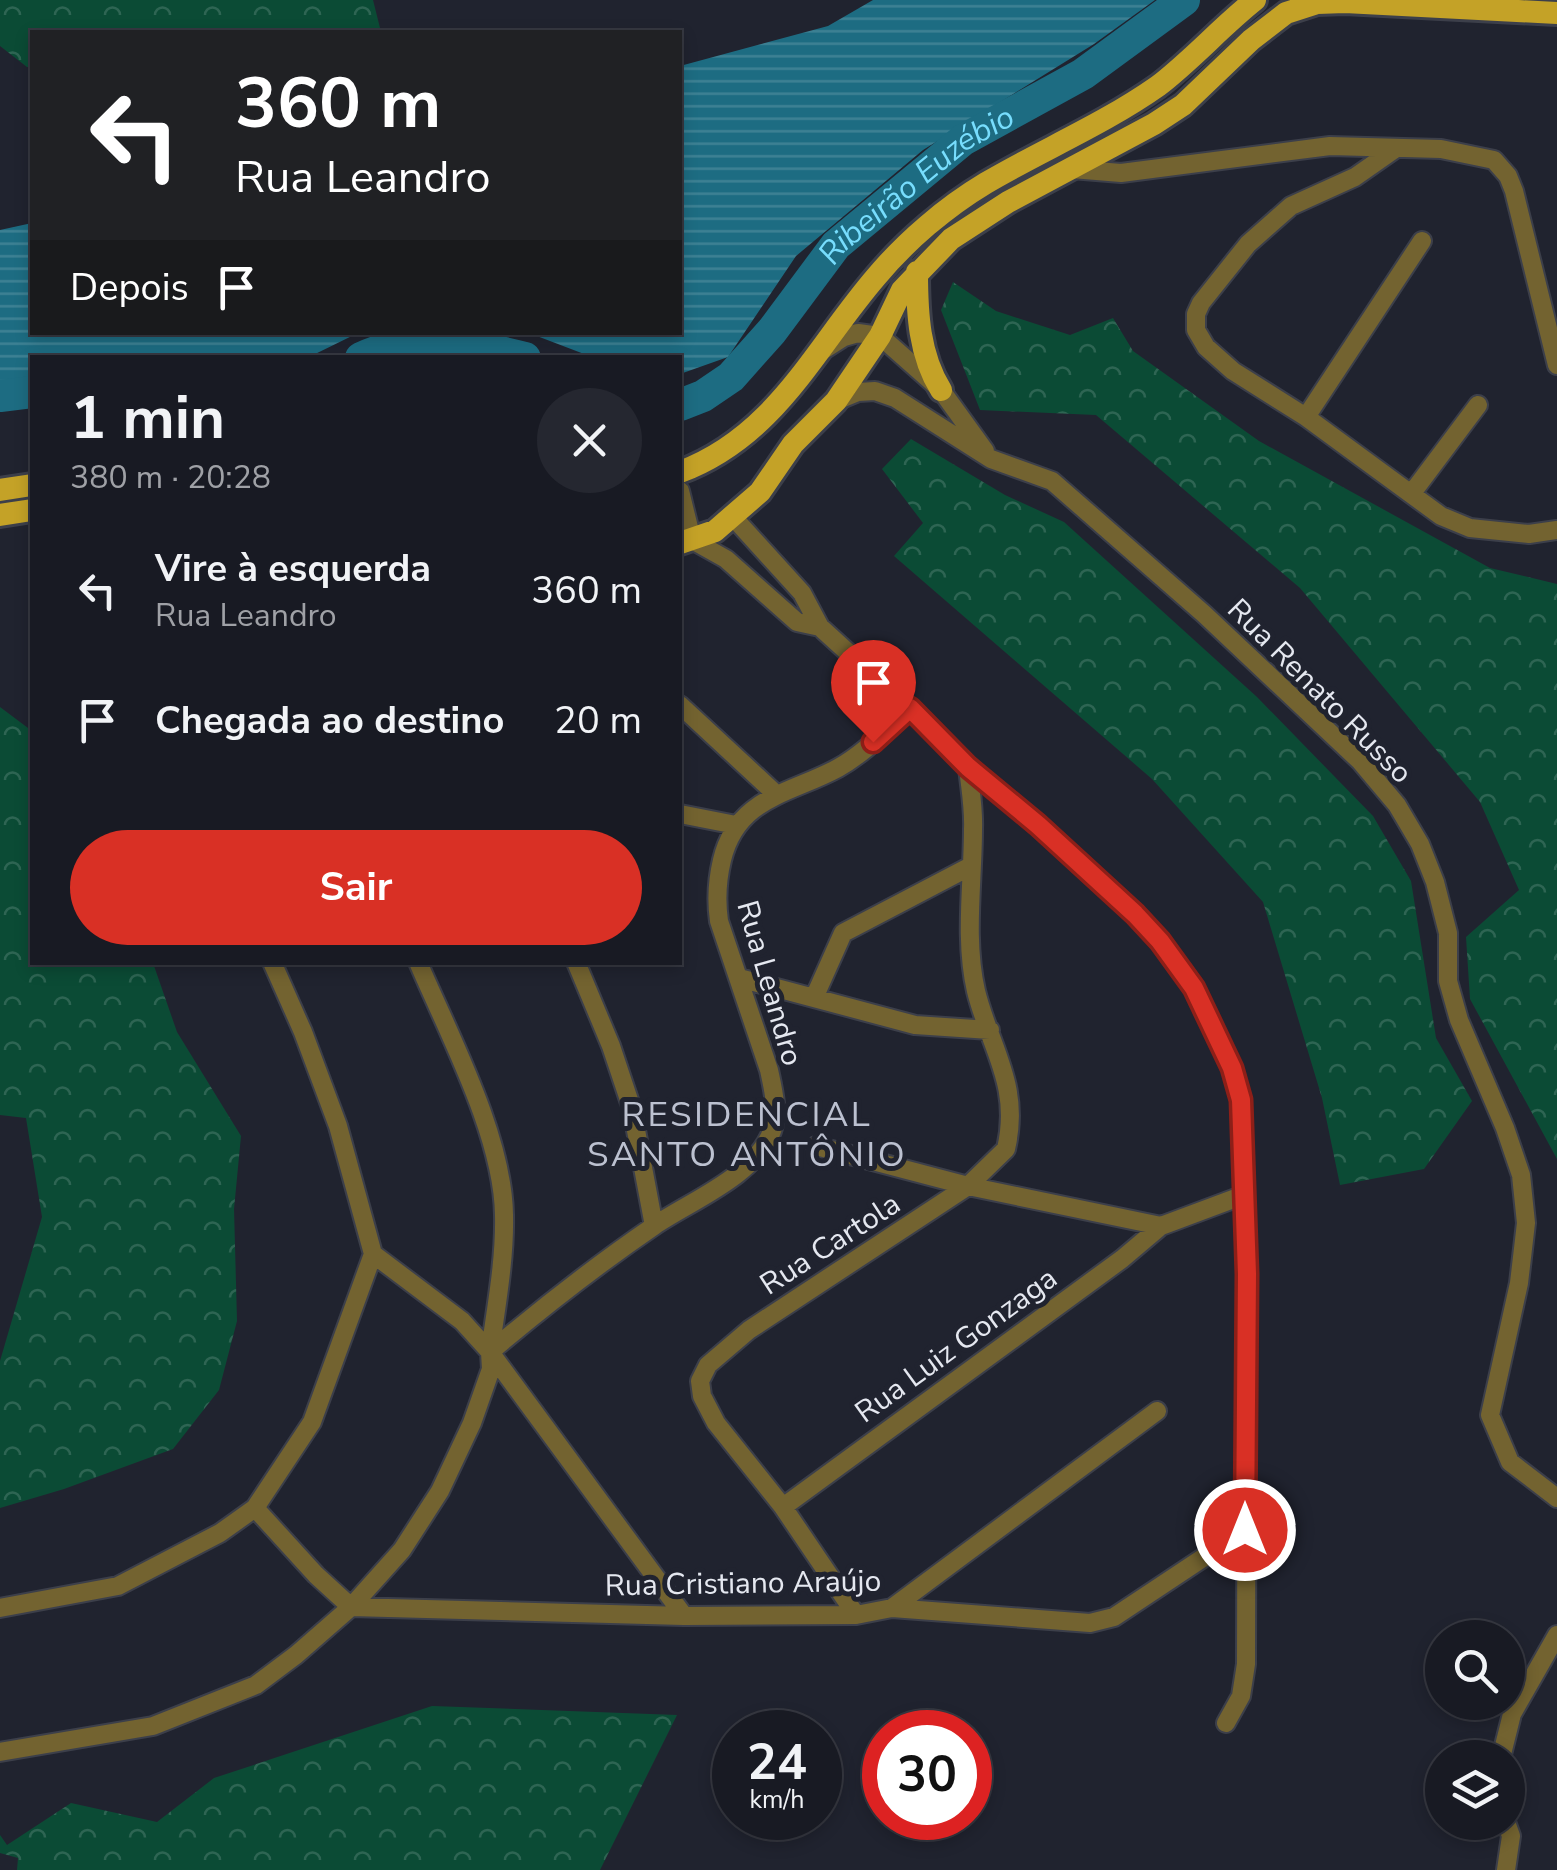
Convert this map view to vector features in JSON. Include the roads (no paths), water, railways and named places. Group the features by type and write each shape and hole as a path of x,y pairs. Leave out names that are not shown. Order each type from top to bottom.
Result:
{"main road":[{"path":"682,471 724,452 813,363 875,278 940,216 983,184 1158,86 1255,0"},
{"path":"794,444 836,401 880,336 894,302 917,272 951,239 982,217 1154,124 1183,104 1250,40 1286,13 1317,3 1346,2 1496,5 1557,13"},
{"path":"917,272 917,307 925,355 941,390"},
{"path":"686,542 715,531 760,492 832,390 842,364 834,356 813,363"},
{"path":"0,490 30,486"},
{"path":"0,515 30,510"}],"street":[{"path":"1072,169 1121,173 1330,146 1441,150 1494,160 1514,191 1557,365"},
{"path":"1395,149 1355,177 1291,206 1277,217 1248,244 1196,314 1196,330 1206,348 1234,371 1306,417 1440,516 1470,528 1529,534 1557,530"},
{"path":"1306,417 1422,240"},
{"path":"813,363 844,338 858,333 880,336 941,390 991,459"},
{"name":"Rua Renato Russo","path":"836,401 876,390 991,459 1052,481 1204,614 1360,761 1397,805 1420,844 1435,882 1448,933 1448,981 1459,1020 1522,1175 1526,1222 1519,1284 1490,1415 1510,1462 1557,1498"},
{"path":"1412,492 1478,404"},
{"path":"682,509 686,542 726,559 796,622 820,627"},
{"path":"734,518 802,593 820,627 910,708 968,767 1135,914 1194,988 1232,1068 1241,1100 1247,1274 1246,1664 1240,1696 1226,1722"},
{"path":"757,586 773,564"},
{"path":"682,707 777,795"},
{"path":"682,814 736,825 777,795 861,753 910,708"},
{"name":"Rua Cartola","path":"856,1614 782,1507 709,1412 700,1382 708,1366 749,1330 968,1186 1002,1154 1008,1139 1010,1105 1004,1070 976,991 972,954 973,811 968,767"},
{"name":"Rua Leandro","path":"490,1352 654,1226 736,1174 759,1152 772,1132 774,1095 769,1070 719,921 716,899 725,847 736,825"},
{"path":"814,998 843,933 972,866"},
{"path":"0,1608 118,1586 178,1557 255,1508 312,1422 373,1254 338,1126 273,965"},
{"path":"0,1752 153,1726 256,1685 351,1607 402,1550 440,1491 472,1423 491,1369 503,1252 501,1178 474,1094 419,965"},
{"path":"577,965 612,1046 632,1109 654,1226"},
{"path":"740,978 915,1025 990,1030"},
{"path":"816,1146 968,1186 1161,1226 1244,1195"},
{"name":"Rua Luiz Gonzaga","path":"782,1507 1122,1259 1161,1226"},
{"path":"373,1254 462,1322 490,1352 684,1616"},
{"path":"892,1608 1157,1411"},
{"path":"255,1508 351,1607"},
{"name":"Rua Cristiano Araújo","path":"351,1607 684,1616 856,1614 892,1608 1060,1622 1105,1621 1245,1530"},
{"path":"1506,1740 1512,1714 1557,1635"},
{"path":"1506,1870 1510,1840"}],"water":[{"path":"873,0 1155,0 1094,44 923,150 796,256 728,357 682,373 682,355 587,355 534,335 682,335 682,65 828,26"},
{"path":"30,223 30,335 354,335 313,355 30,355 30,378 0,382 0,230"}],"waterway":[{"name":"Ribeirão Euzébio","path":"682,404 703,396 731,377 772,331 836,245 963,140 1083,74 1184,0"},
{"name":"Ribeirão Euzébio","path":"369,355 421,344 511,355"},
{"name":"Ribeirão Euzébio","path":"0,396 30,392"}],"district":[{"name":"RESIDENCIAL SANTO ANTÔNIO","path":"747,1134"}]}
